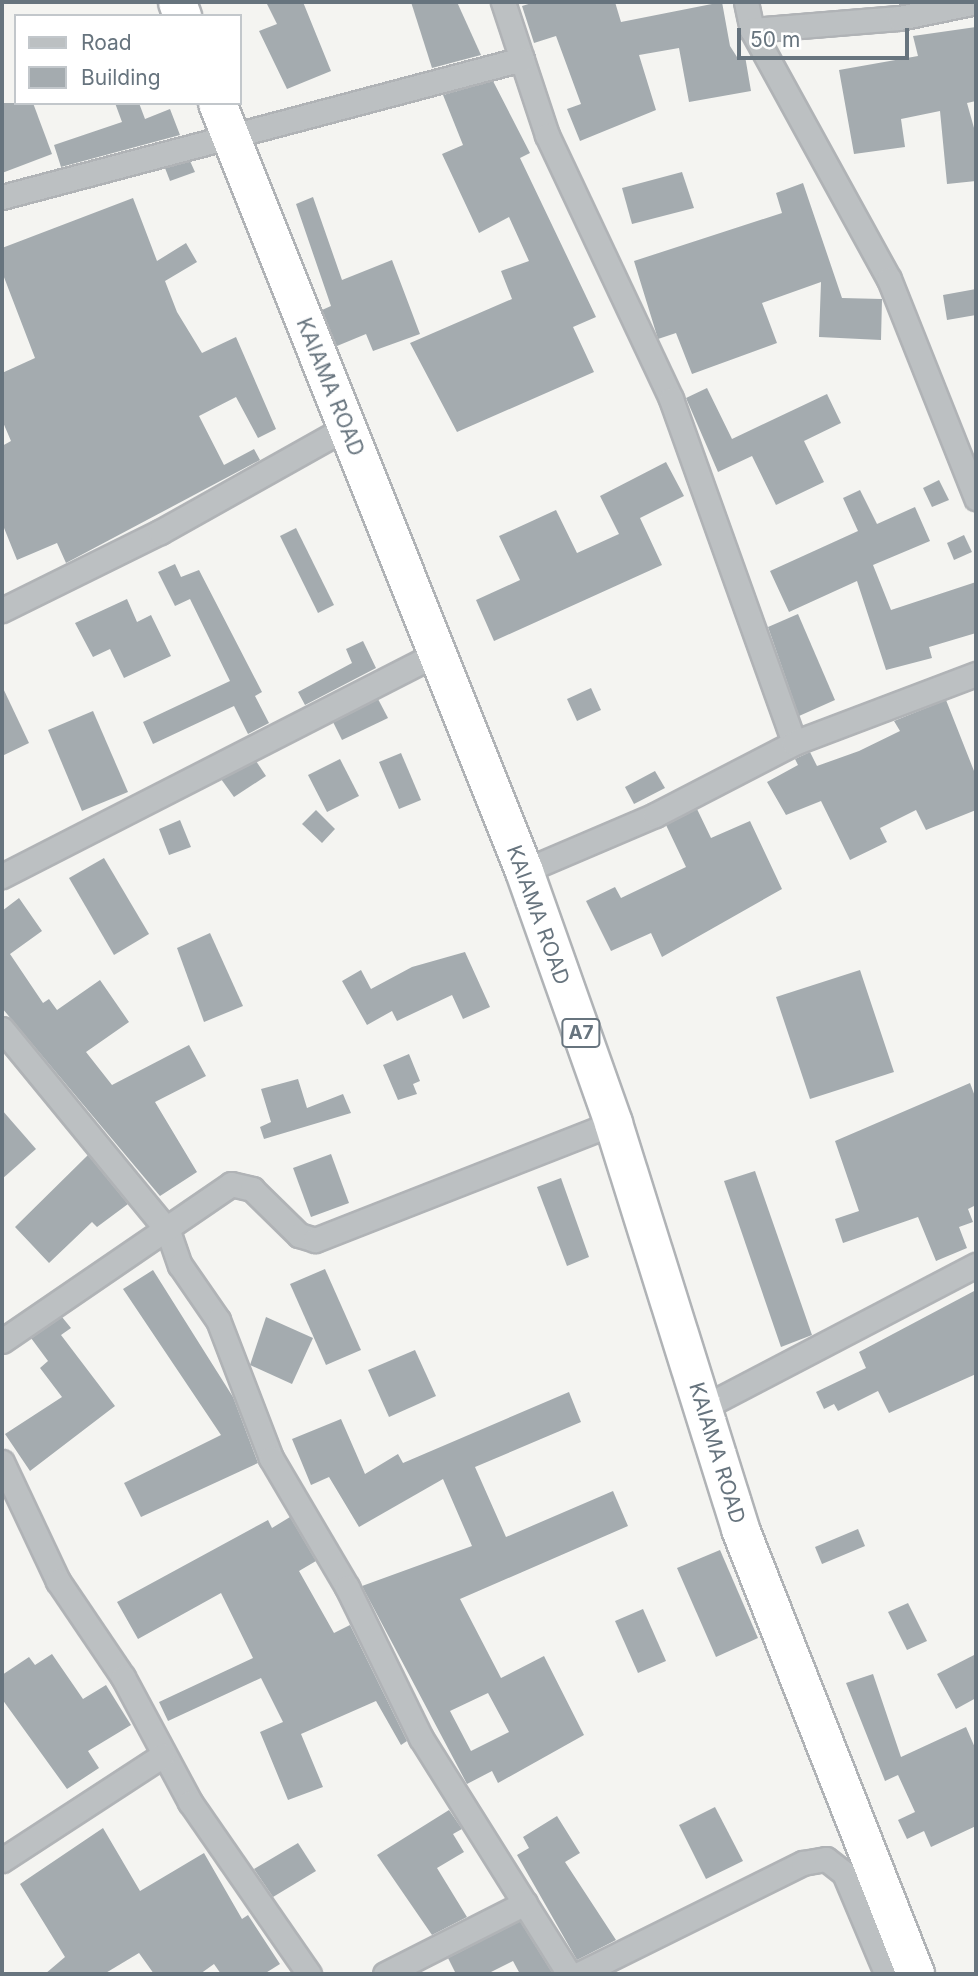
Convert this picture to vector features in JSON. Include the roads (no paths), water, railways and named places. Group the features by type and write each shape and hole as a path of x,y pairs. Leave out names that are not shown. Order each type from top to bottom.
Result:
{"highway":[{"name":"KAIAMA ROAD","path":"222,118 524,871 613,1123 740,1530 896,1970"}],"street":[{"path":"503,2 547,135 671,399 794,743"},
{"path":"746,2 752,30 890,279 976,498"},
{"path":"752,30 899,18 976,2"},
{"path":"2,197 222,118 522,59"},
{"path":"2,610 160,532 346,427"},
{"path":"2,876 437,653"},
{"path":"524,871 655,815 794,743 976,674"},
{"path":"2,1029 168,1231 180,1265 218,1320 271,1458 347,1587 421,1738 569,1974"},
{"path":"2,1341 168,1231 231,1184 252,1189 299,1235 331,1237 613,1123"},
{"path":"704,1408 976,1265"},
{"path":"2,1462 58,1581 123,1677 163,1755 309,1974"},
{"path":"2,1860 163,1755"},
{"path":"579,1974 803,1863 826,1859 844,1873 896,1970"},
{"path":"385,1974 525,1903"}]}
